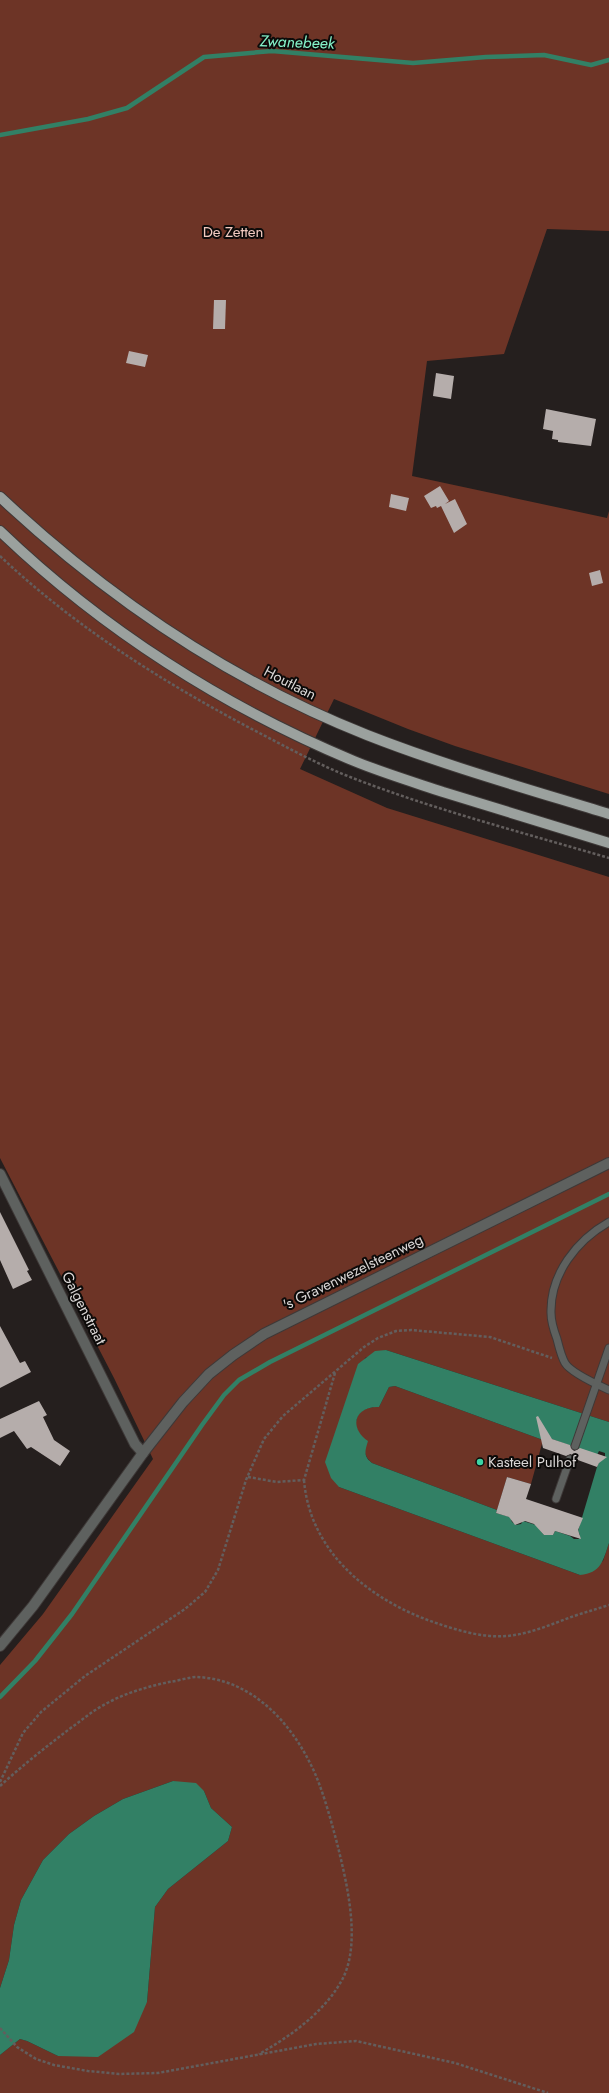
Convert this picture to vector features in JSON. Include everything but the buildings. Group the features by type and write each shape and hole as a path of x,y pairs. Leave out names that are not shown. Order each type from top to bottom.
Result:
{"main road":[{"name":"Houtlaan","path":"0,497 65,555 129,605 185,642 309,710 403,749 609,814"},
{"path":"0,531 66,591 114,627 225,698 296,736 391,775 609,843"}],"street":[{"name":"'s Gravenwezelsteenweg","path":"0,1646 33,1606 143,1453 183,1402 209,1374 233,1355 264,1334 609,1163"},
{"name":"Galgenstraat","path":"0,1174 135,1444 143,1453"}],"lane":[{"path":"609,1222 597,1228 576,1249 563,1266 554,1284 551,1314 565,1364 596,1384 609,1390"},
{"path":"575,1446 609,1348"},
{"path":"556,1499 570,1458"}],"path":[{"path":"0,1782 23,1733 41,1712 85,1676 185,1609 205,1592 218,1570 248,1477 264,1439 283,1416 378,1338 396,1331 411,1330 490,1337 537,1352 565,1364"},
{"path":"335,1373 304,1480 305,1500 313,1520 328,1549 372,1592 383,1600 420,1618 463,1632 507,1636 539,1629 609,1605"},
{"path":"248,1477 278,1482 304,1480"},
{"path":"0,1786 25,1763 102,1706 144,1688 196,1677 224,1681 250,1692 272,1710 295,1737 314,1773 334,1833 344,1873 351,1916 351,1947 344,1977 319,2011 277,2044 259,2054"},
{"path":"0,2028 17,2047 36,2059 54,2065 119,2074 158,2073 316,2044 356,2041 455,2063 548,2093"}],"green space":[{"name":"De Zetten","path":"0,0 609,0 609,231 547,229 504,354 427,361 412,476 607,518 609,511 609,794 455,746 334,699 300,769 387,808 609,877 609,1422 386,1350 365,1358 339,1487 580,1575 603,1561 609,1543 609,2093 0,2093 0,2055 20,2039 58,2056 147,2002 155,1907 168,1889 228,1841 232,1827 211,1808 204,1791 173,1781 123,1799 94,1816 69,1834 43,1860 21,1900 14,1925 9,1960 0,1988 0,1665 43,1614 153,1459 114,1378 0,1158"},
{"path":"395,1386 543,1440 531,1484 507,1477 497,1510 369,1461 361,1436 356,1428 357,1417 363,1410 370,1407 379,1407 389,1387"}],"shaded area":[{"path":"386,1350 609,1422 609,1543 603,1561 597,1569 593,1572 580,1575 339,1487 331,1478 325,1462 358,1364 375,1351","holes":["395,1386 543,1440 547,1432 549,1438 597,1455 599,1451 605,1453 605,1458 600,1460 597,1467 578,1531 580,1535 579,1539 574,1539 570,1536 555,1531 553,1535 544,1535 539,1529 539,1526 523,1521 521,1524 516,1525 512,1522 510,1517 496,1513 497,1510 372,1463 366,1456 368,1441 358,1430 356,1424 357,1418 364,1410 379,1407 389,1387"]},
{"path":"173,1781 196,1783 204,1791 211,1808 232,1827 228,1841 168,1889 155,1907 147,2002 134,2032 98,2057 58,2056 20,2039 0,2055 0,1988 9,1960 14,1925 21,1900 43,1860 69,1834 94,1816 123,1799"}],"waterway":[{"name":"Zwanebeek","path":"0,135 88,119 127,108 204,57 272,51 413,63 486,57 544,55 591,65 609,60"},
{"path":"0,1697 35,1661 72,1614 202,1425 224,1395 239,1380 270,1362 609,1194"}],"place":[{"name":"Kasteel Pulhof","path":"480,1462"}]}
